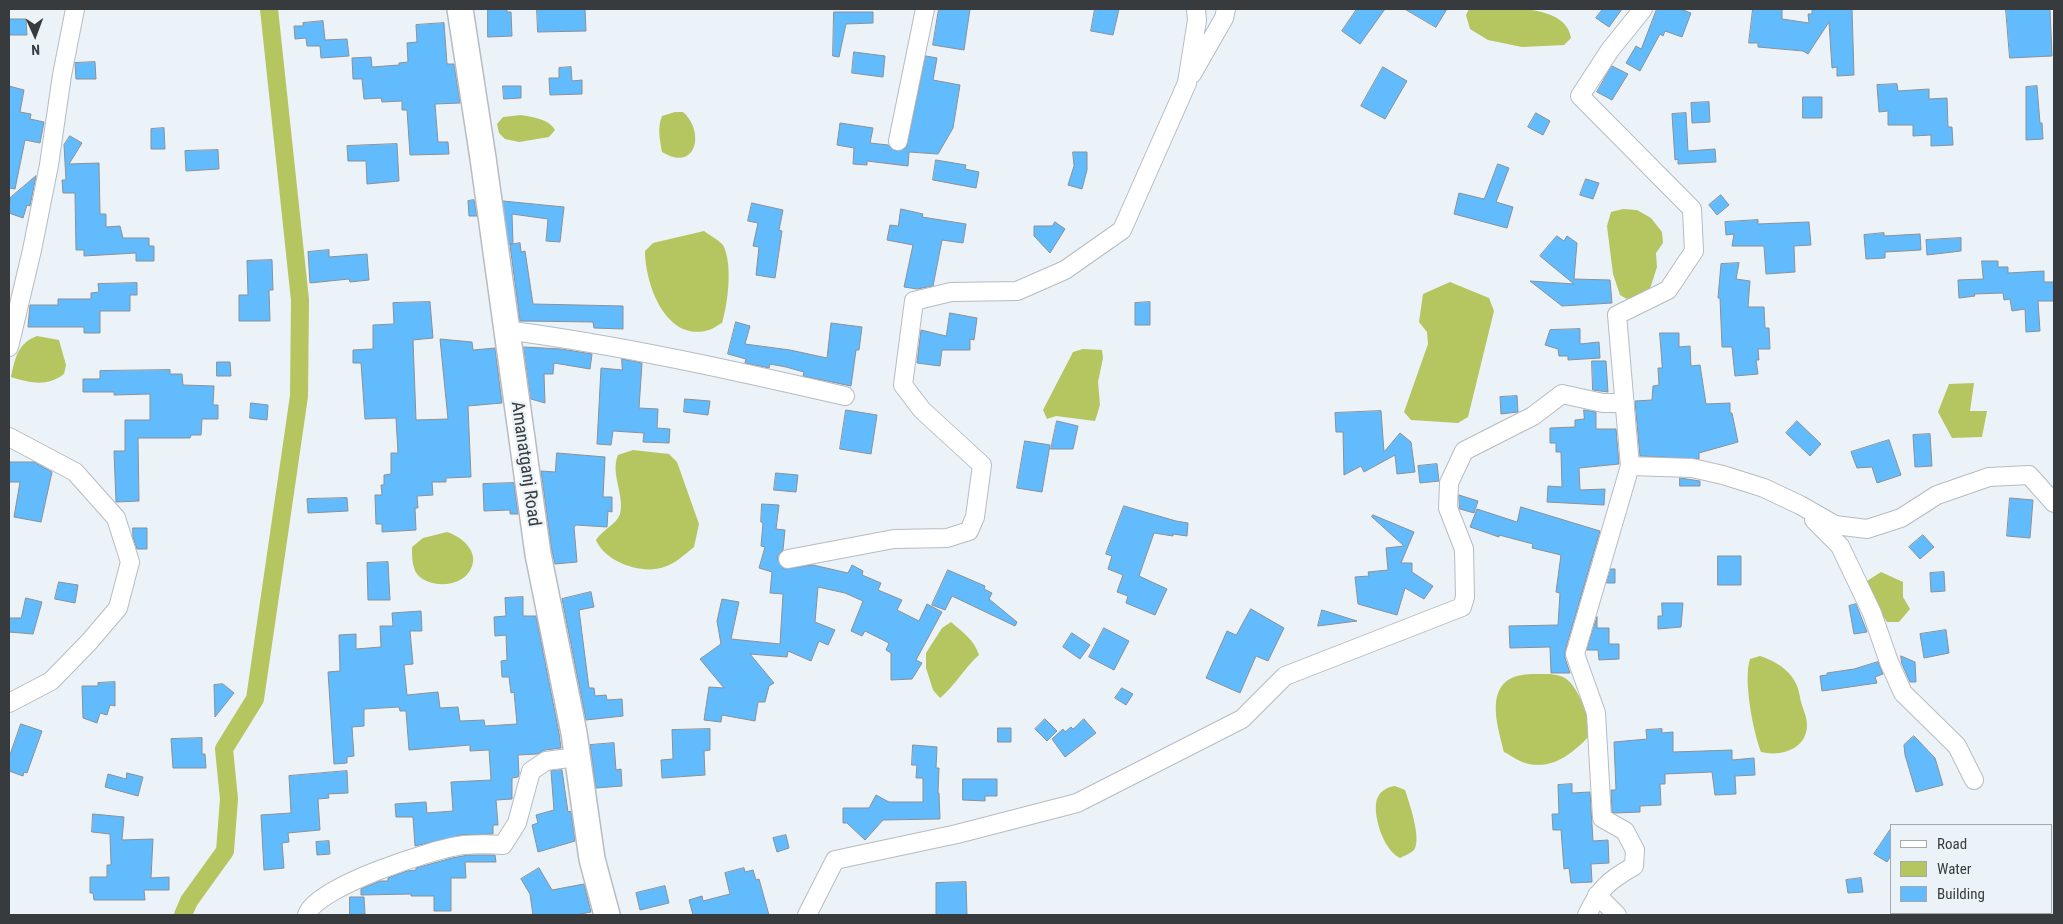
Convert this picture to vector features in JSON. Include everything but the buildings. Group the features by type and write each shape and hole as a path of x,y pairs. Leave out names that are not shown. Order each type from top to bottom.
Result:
{"main road":[{"name":"Amanatganj Road","path":"460,9 483,158 538,554 577,757 592,859 607,915"}],"street":[{"path":"9,347 32,250 49,165 62,75 76,9"},
{"path":"898,141 924,9"},
{"path":"1187,83 1197,20 1196,9"},
{"path":"788,558 894,539 947,538 969,531 975,517 982,465 922,410 903,385 914,301 951,292 1017,290 1064,270 1122,230 1187,83 1224,18 1226,9"},
{"path":"1587,915 1597,895 1612,879 1634,866 1635,850 1624,831 1602,818 1596,713 1575,654 1630,466 1618,315 1668,290 1694,251 1692,209 1580,96 1610,50 1642,9"},
{"path":"506,330 579,340 686,360 845,396"},
{"path":"808,915 835,860 957,834 1077,803 1242,719 1285,676 1462,607 1465,597 1464,549 1448,508 1449,483 1464,451 1533,416 1562,394 1603,403 1625,403"},
{"path":"9,437 75,472 116,518 130,562 118,608 95,635 51,681 9,703"},
{"path":"1630,466 1692,468 1723,475 1764,488 1800,505 1835,526 1867,529 1900,518 1937,495 1989,477 2028,475 2054,503"},
{"path":"1800,505 1840,546 1872,613 1889,662 1903,693 1958,746 1974,780"},
{"path":"307,915 308,911 326,895 367,874 439,850 456,847 503,845 517,824 531,771 546,761 577,757"},
{"path":"1597,895 1617,915"}],"water":[{"path":"1512,8 1544,13 1557,18 1566,26 1571,38 1564,45 1522,47 1488,40 1470,29 1466,15 1469,9"},
{"path":"683,112 690,120 694,129 694,147 690,154 683,157 674,157 662,152 659,134 660,120 662,116"},
{"path":"521,115 545,121 555,130 549,137 519,142 505,139 499,133 497,124 503,117"},
{"path":"1623,209 1637,210 1651,218 1662,232 1663,243 1656,253 1657,267 1649,292 1627,299 1620,295 1613,274 1607,226 1611,212"},
{"path":"704,231 723,245 726,253 729,273 728,295 722,323 709,330 694,332 681,328 661,308 649,279 645,251 653,243"},
{"path":"1450,282 1489,298 1494,311 1468,417 1458,423 1411,420 1404,412 1428,344 1427,332 1419,322 1423,294"},
{"path":"37,336 59,340 66,365 64,374 51,381 39,383 11,377 21,347"},
{"path":"1083,349 1102,350 1103,358 1098,382 1100,405 1095,421 1056,416 1047,419 1043,410 1073,352"},
{"path":"1974,383 1970,411 1987,411 1982,437 1952,438 1938,412 1949,384"},
{"path":"633,450 669,454 677,462 699,524 694,547 672,564 664,567 645,569 625,565 607,555 596,540 616,521 620,514 621,499 616,477 616,462 618,455"},
{"path":"447,532 459,538 469,547 473,559 469,572 458,581 451,583 436,584 422,579 414,568 412,547 423,538"},
{"path":"1881,572 1903,582 1903,597 1910,609 1899,622 1887,622 1875,605 1867,581"},
{"path":"951,622 971,640 979,655 940,698 933,690 926,668 926,653 942,628"},
{"path":"1760,656 1778,664 1792,677 1796,683 1806,716 1806,733 1803,740 1798,745 1784,752 1761,752 1755,732 1748,692 1748,668 1750,659"},
{"path":"1527,674 1550,674 1565,678 1579,695 1586,712 1591,734 1578,747 1556,761 1539,765 1526,763 1504,752 1497,722 1496,700 1499,691 1505,683 1514,677"},
{"path":"1395,786 1405,790 1417,838 1414,850 1400,858 1394,854 1384,840 1376,814 1378,796 1389,787"}],"waterway":[{"path":"183,915 189,901 225,851 229,799 224,749 255,699 299,396 300,300 269,9"}]}
